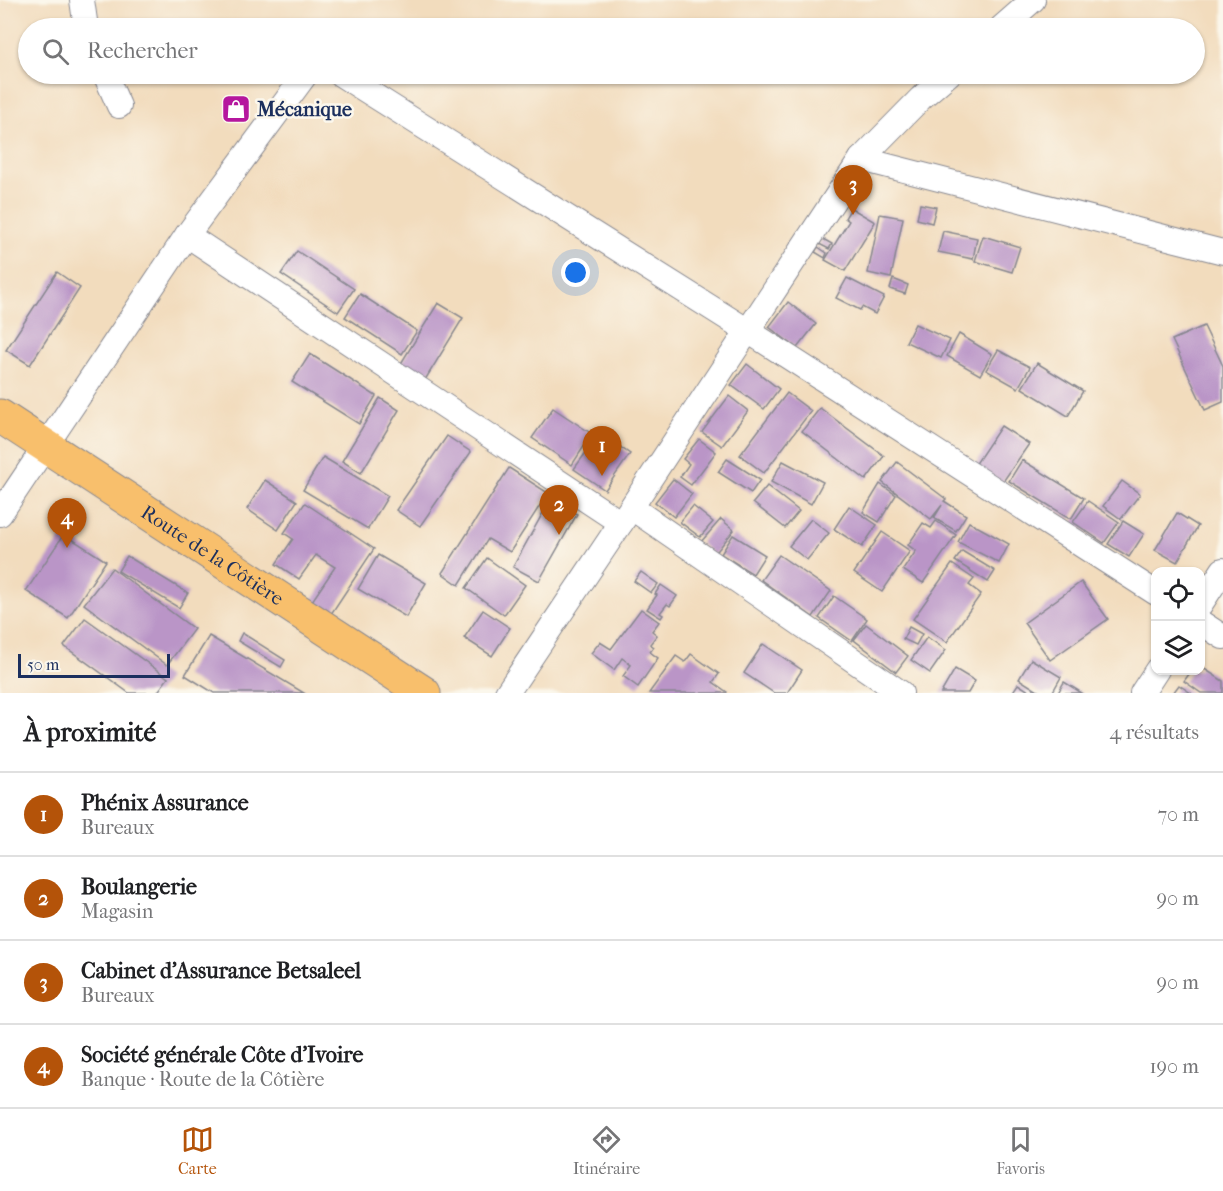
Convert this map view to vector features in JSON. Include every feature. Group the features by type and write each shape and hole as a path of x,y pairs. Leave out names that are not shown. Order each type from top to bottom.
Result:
{"main road":[{"name":"Route de la Côtière","path":"0,416 424,693"}],"street":[{"path":"82,0 85,18"},
{"path":"1012,18 1033,0"},
{"path":"109,84 119,106"},
{"path":"0,514 187,235 299,84"},
{"path":"356,84 748,331 1151,590"},
{"path":"507,693 861,159 937,84"},
{"path":"861,159 1223,252"},
{"path":"187,235 901,693"},
{"path":"1205,597 1223,570"},
{"path":"1205,625 1223,637"},
{"path":"1142,693 1154,675"}],"building":[{"path":"920,204 936,207 932,223 917,219"},
{"path":"851,208 875,222 845,271 825,260 849,221 845,218"},
{"path":"880,214 903,218 891,278 868,273"},
{"path":"943,231 977,238 973,259 938,252"},
{"path":"983,236 1020,247 1012,272 975,261"},
{"path":"823,239 832,244 829,249 819,244"},
{"path":"818,247 827,253 825,258 815,252"},
{"path":"297,251 354,289 338,312 281,274"},
{"path":"57,272 80,288 30,365 6,350"},
{"path":"847,278 884,297 875,314 862,307 860,310 836,298"},
{"path":"893,279 908,285 905,294 890,289"},
{"path":"360,294 417,331 402,354 345,317"},
{"path":"788,302 816,324 797,348 769,327"},
{"path":"438,303 463,318 425,380 400,365"},
{"path":"915,324 950,340 941,358 906,342"},
{"path":"1204,326 1223,366 1223,402 1205,410 1172,340"},
{"path":"959,334 992,354 980,375 947,356"},
{"path":"998,350 1030,367 1018,388 986,370"},
{"path":"310,354 376,396 359,424 292,382"},
{"path":"1037,363 1083,391 1068,416 1022,388"},
{"path":"747,364 779,389 764,409 731,385"},
{"path":"787,393 811,411 764,473 740,455"},
{"path":"729,396 748,411 722,446 702,432"},
{"path":"380,398 399,410 361,473 342,461"},
{"path":"553,408 592,434 572,465 532,438"},
{"path":"820,408 884,456 866,480 802,431"},
{"path":"1001,426 1029,444 1002,483 975,465"},
{"path":"600,433 630,454 605,490 574,469"},
{"path":"447,436 471,452 420,526 396,510"},
{"path":"699,439 716,452 691,485 680,477 689,464 683,459"},
{"path":"323,457 388,496 368,529 303,490"},
{"path":"727,459 760,480 751,493 718,472"},
{"path":"1022,460 1084,498 1071,519 1009,481"},
{"path":"783,461 823,482 811,504 771,482"},
{"path":"897,462 946,499 944,501 966,515 956,531 934,518 942,505 931,519 882,482"},
{"path":"509,468 548,493 510,552 488,539 459,585 442,573"},
{"path":"673,479 692,494 674,517 655,502"},
{"path":"265,480 297,501 278,530 247,509"},
{"path":"1122,481 1140,494 1121,519 1103,506"},
{"path":"880,484 896,495 879,522 863,512"},
{"path":"767,486 799,511 785,528 753,503"},
{"path":"550,500 577,514 539,581 513,567"},
{"path":"1088,501 1119,522 1104,543 1073,522"},
{"path":"305,503 374,549 331,614 312,601 335,567 316,555 299,579 276,564 293,539 284,533"},
{"path":"693,506 713,522 700,537 680,522"},
{"path":"849,506 877,525 862,547 834,529"},
{"path":"1177,513 1198,526 1177,562 1155,550"},
{"path":"721,519 734,530 714,555 700,543"},
{"path":"811,519 829,533 807,560 789,546"},
{"path":"936,521 956,535 923,583 903,570 916,551 908,545 923,523 931,528"},
{"path":"1123,521 1144,534 1129,557 1108,544"},
{"path":"969,522 1009,544 999,563 958,542"},
{"path":"882,532 910,551 882,592 854,573"},
{"path":"64,534 106,561 68,618 26,591"},
{"path":"733,535 765,555 753,574 721,554"},
{"path":"962,551 995,571 988,582 955,561"},
{"path":"378,555 426,583 406,617 358,589"},
{"path":"779,555 831,591 813,617 761,580"},
{"path":"127,556 188,593 179,608 118,571"},
{"path":"487,558 525,585 504,615 466,588"},
{"path":"952,564 974,579 969,585 981,594 947,642 913,619"},
{"path":"112,568 194,629 167,665 84,604"},
{"path":"641,572 658,584 651,593 634,581"},
{"path":"1081,582 1108,619 1050,660 1024,623"},
{"path":"661,585 677,596 670,606 667,604 660,613 663,615 661,618 647,609"},
{"path":"834,596 867,619 852,641 819,618"},
{"path":"641,609 659,622 652,631 657,635 650,644 654,647 650,652 658,658 638,687 623,676 631,665 622,658 614,670 591,653 600,642 611,649"},
{"path":"483,610 510,628 492,656 464,638"},
{"path":"85,618 168,678 157,693 129,693 64,646"},
{"path":"866,624 908,656 896,672 854,640"},
{"path":"909,627 922,634 916,645 903,639"},
{"path":"242,633 285,660 281,667 238,641"},
{"path":"209,636 304,693 214,693 185,675"},
{"path":"927,637 946,650 930,673 911,660"},
{"path":"763,644 802,670 787,693 774,693 744,673"},
{"path":"691,654 719,674 713,682 726,693 649,693 676,656 685,662"},
{"path":"1031,659 1061,677 1052,693 1041,693 1019,679"},
{"path":"955,669 975,681 968,693 941,693"},
{"path":"1205,669 1223,681 1223,693 1201,693 1184,681 1188,675 1205,675"},
{"path":"1064,682 1082,693 1058,693"},
{"path":"1018,684 1032,693 1012,693"},
{"path":"1179,685 1191,693 1173,693"}],"place":[{"name":"Mécanique","path":"236,109"},
{"name":"Cabinet d'Assurance Betsaleel","path":"853,215"},
{"name":"Phénix Assurance","path":"602,476"},
{"name":"Boulangerie","path":"559,535"},
{"name":"Société générale Côte d’Ivoire","path":"67,548"}]}
